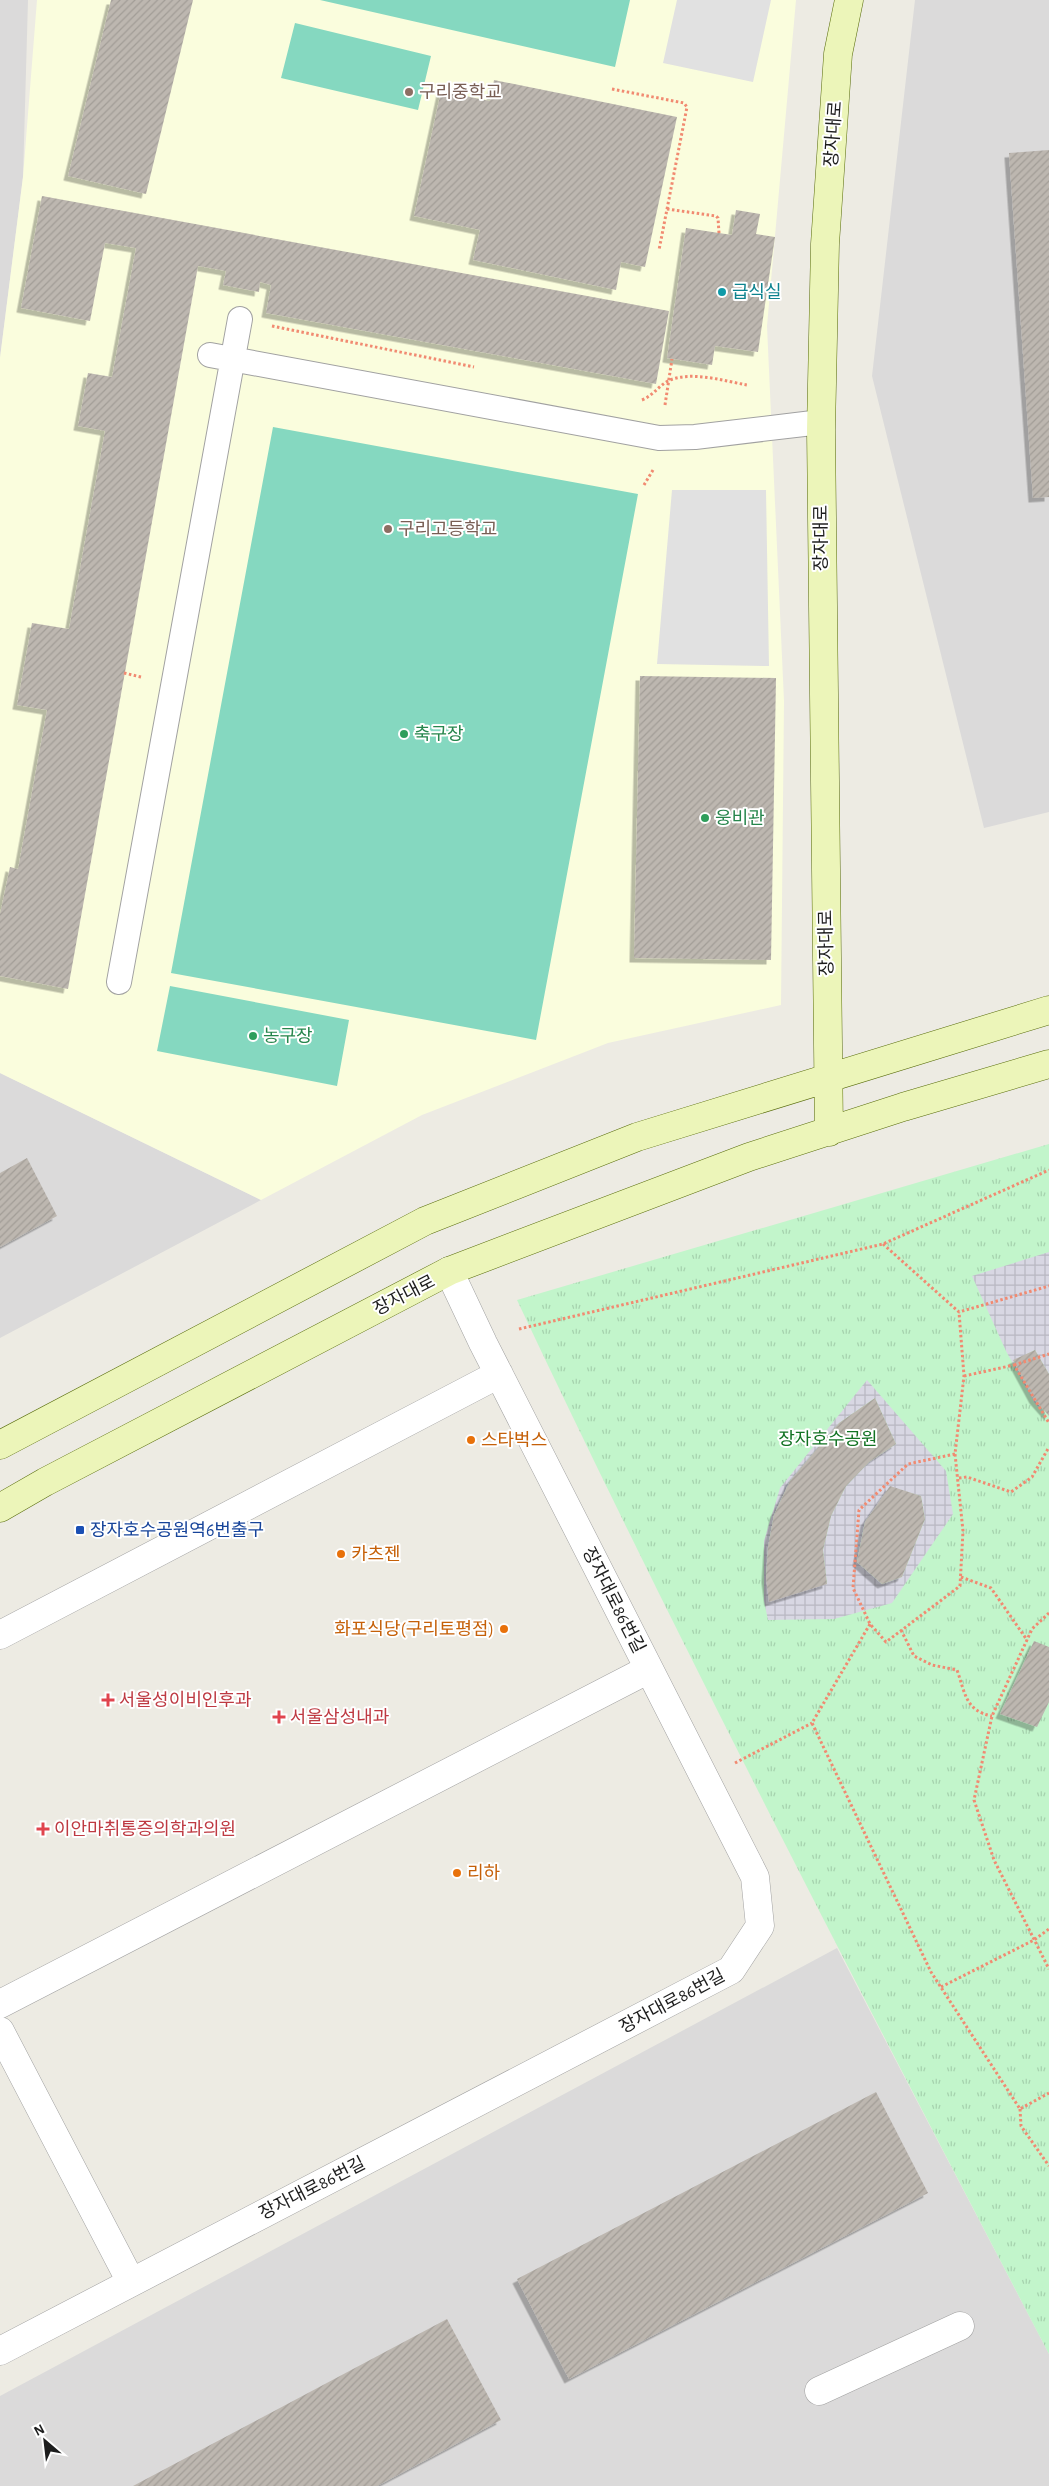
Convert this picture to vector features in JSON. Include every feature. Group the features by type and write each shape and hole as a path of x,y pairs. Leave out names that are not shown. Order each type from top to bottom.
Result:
{"street":[{"name":"장자대로","path":"829,1132 822,674 821,422 825,244 838,54 849,0"},
{"path":"0,1445 425,1221 637,1137 1049,1010"},
{"name":"장자대로","path":"0,1508 45,1482 449,1271 749,1157 903,1107 1049,1064"},
{"name":"장자대로86번길","path":"0,2351 731,1970 760,1926 755,1877 499,1374 449,1271"},
{"path":"0,1635 499,1374"},
{"path":"0,2004 649,1669"},
{"path":"0,2031 131,2282"},
{"path":"819,2391 960,2326"}],"lane":[{"path":"119,982 222,357 240,319"},
{"path":"222,357 652,437 695,437 821,422"}],"path":[{"path":"612,89 686,105 659,250"},
{"path":"667,209 716,216 720,233"},
{"path":"240,319 482,369"},
{"path":"638,401 650,396 665,383 679,376 747,385"},
{"path":"519,1329 883,1244 1049,1170"},
{"path":"883,1244 959,1312 964,1376 955,1454 963,1531 960,1586 886,1642 870,1624 853,1588 859,1510 908,1464 955,1454"},
{"path":"959,1312 1049,1286"},
{"path":"964,1376 1014,1365 1049,1354"},
{"path":"1014,1365 1049,1423"},
{"path":"959,1478 967,1477 1011,1492 1032,1477 1049,1447"},
{"path":"961,1577 991,1588 1027,1641"},
{"path":"1049,1613 1032,1629 992,1716 974,1800 994,1860 1049,1969"},
{"path":"705,1779 812,1723 870,1624"},
{"path":"902,1630 914,1656 932,1665 956,1670 970,1705 979,1714 992,1716"},
{"path":"812,1723 931,1972 1020,2109 1021,2126 1049,2166"},
{"path":"941,1987 1034,1940 1049,1929"},
{"path":"1020,2109 1049,2093"}],"shaded area":[{"path":"0,0 28,0 23,177 0,358"},
{"name":"구리고등학교","path":"37,0 796,0 767,326 784,701 781,1005 608,1043 422,1115 261,1200 0,1073 0,358 23,177"},
{"path":"677,0 771,0 753,82 663,63"},
{"path":"915,0 1049,0 1049,812 984,828 872,376"},
{"path":"672,490 766,490 769,666 657,664"},
{"path":"0,1073 261,1200 0,1338"},
{"path":"1049,1252 1049,1374 1035,1350 1013,1361 1034,1399 1049,1419 1034,1402 1006,1351 972,1276"},
{"path":"867,1380 946,1471 953,1514 892,1603 834,1619 768,1620 764,1601 764,1541 780,1488","holes":["875,1398 896,1444 869,1462 846,1486 831,1516 823,1550 827,1584 766,1578 768,1547 774,1515 790,1481 839,1423","890,1487 921,1496 925,1519 902,1577 882,1584 857,1562 865,1522"]},
{"path":"837,1948 1049,2354 1049,2486 0,2486 0,2396"}],"green space":[{"path":"320,0 630,0 615,67"},
{"path":"295,23 431,56 418,110 281,78"},
{"name":"축구장","path":"273,427 638,494 536,1040 171,973"},
{"name":"농구장","path":"170,986 349,1020 337,1086 157,1051"},
{"name":"장자호수공원","path":"1049,1144 1049,2354 711,1698 517,1300"}],"building":[{"path":"111,0 193,0 146,194 68,176"},
{"path":"494,80 677,117 645,267 621,262 616,290 473,260 480,230 414,216 441,91 490,101"},
{"path":"1049,150 1049,497 1033,498 1009,153"},
{"path":"42,196 669,311 656,384 266,313 271,285 260,282 259,292 223,285 226,271 198,266 68,989 0,976 0,914 10,867 18,869 47,710 17,705 32,623 69,629 105,431 78,426 88,373 112,377 136,248 105,243 90,321 21,308"},
{"name":"급식실","path":"736,210 760,214 756,234 775,237 758,352 715,346 712,365 667,358 686,228 732,235"},
{"name":"웅비관","path":"640,676 776,678 771,960 634,958"},
{"path":"27,1158 57,1216 0,1247 0,1173"},
{"path":"1035,1350 1049,1374 1049,1416 1034,1399 1013,1360"},
{"path":"875,1398 896,1444 869,1462 846,1486 831,1516 823,1550 827,1584 769,1602 766,1578 768,1547 774,1515 790,1481 839,1423"},
{"path":"890,1486 921,1496 925,1519 902,1577 882,1584 857,1562 865,1522"},
{"path":"1034,1641 1049,1647 1049,1702 1037,1727 1000,1714"},
{"path":"876,2092 928,2193 569,2379 517,2279"},
{"path":"447,2319 501,2420 377,2486 133,2486"}],"place":[{"name":"구리중학교","path":"409,92"},
{"name":"급식실","path":"722,292"},
{"name":"구리고등학교","path":"388,529"},
{"name":"축구장","path":"404,734"},
{"name":"웅비관","path":"705,818"},
{"name":"농구장","path":"253,1036"},
{"name":"스타벅스","path":"471,1440"},
{"name":"장자호수공원역6번출구","path":"80,1530"},
{"name":"카츠젠","path":"341,1554"},
{"name":"화포식당(구리토평점)","path":"504,1629"},
{"name":"서울성이비인후과","path":"108,1700"},
{"name":"서울삼성내과","path":"279,1717"},
{"name":"이안마취통증의학과의원","path":"43,1829"},
{"name":"리하","path":"457,1873"}]}
